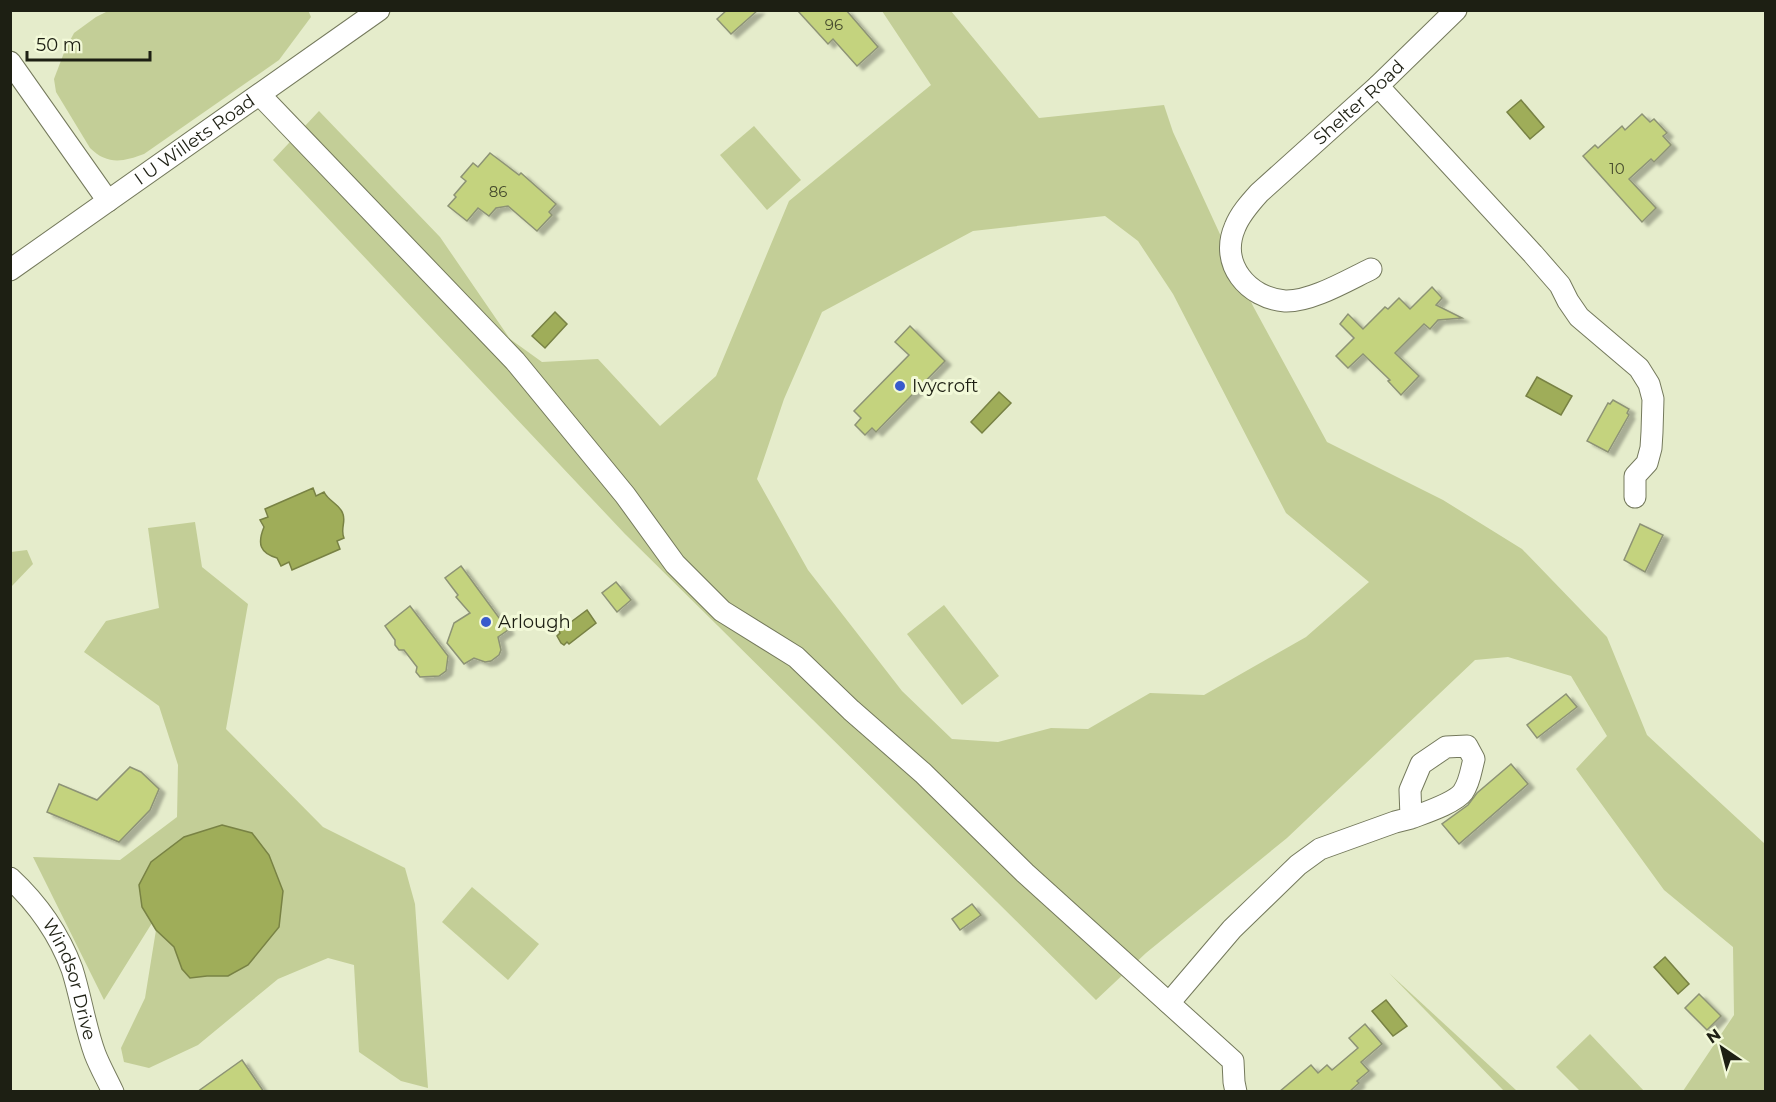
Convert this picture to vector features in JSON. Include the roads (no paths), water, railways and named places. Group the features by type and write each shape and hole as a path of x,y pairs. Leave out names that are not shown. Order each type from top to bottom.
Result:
{"street":[{"name":"I U Willets Road","path":"10,270 379,10"},
{"name":"Shelter Road","path":"1371,269 1324,292 1299,299 1286,301 1267,297 1252,290 1234,270 1231,242 1234,228 1258,193 1378,86 1456,10"},
{"path":"10,62 108,201"},
{"path":"1378,86 1540,262 1560,285 1579,316 1639,368 1653,399 1652,432 1647,463 1635,476 1635,497"},
{"path":"260,95 515,361 625,495 675,564 722,611 796,657 851,710 923,773 1025,873 1233,1061 1236,1092"},
{"path":"1169,1003 1232,928 1298,865 1320,849 1411,818"},
{"name":"Windsor Drive","path":"10,878 28,894 46,918 61,944 72,970 95,1053 113,1092"}],"place":[{"name":"Ivycroft","path":"900,386"},
{"name":"Arlough","path":"486,622"}]}
